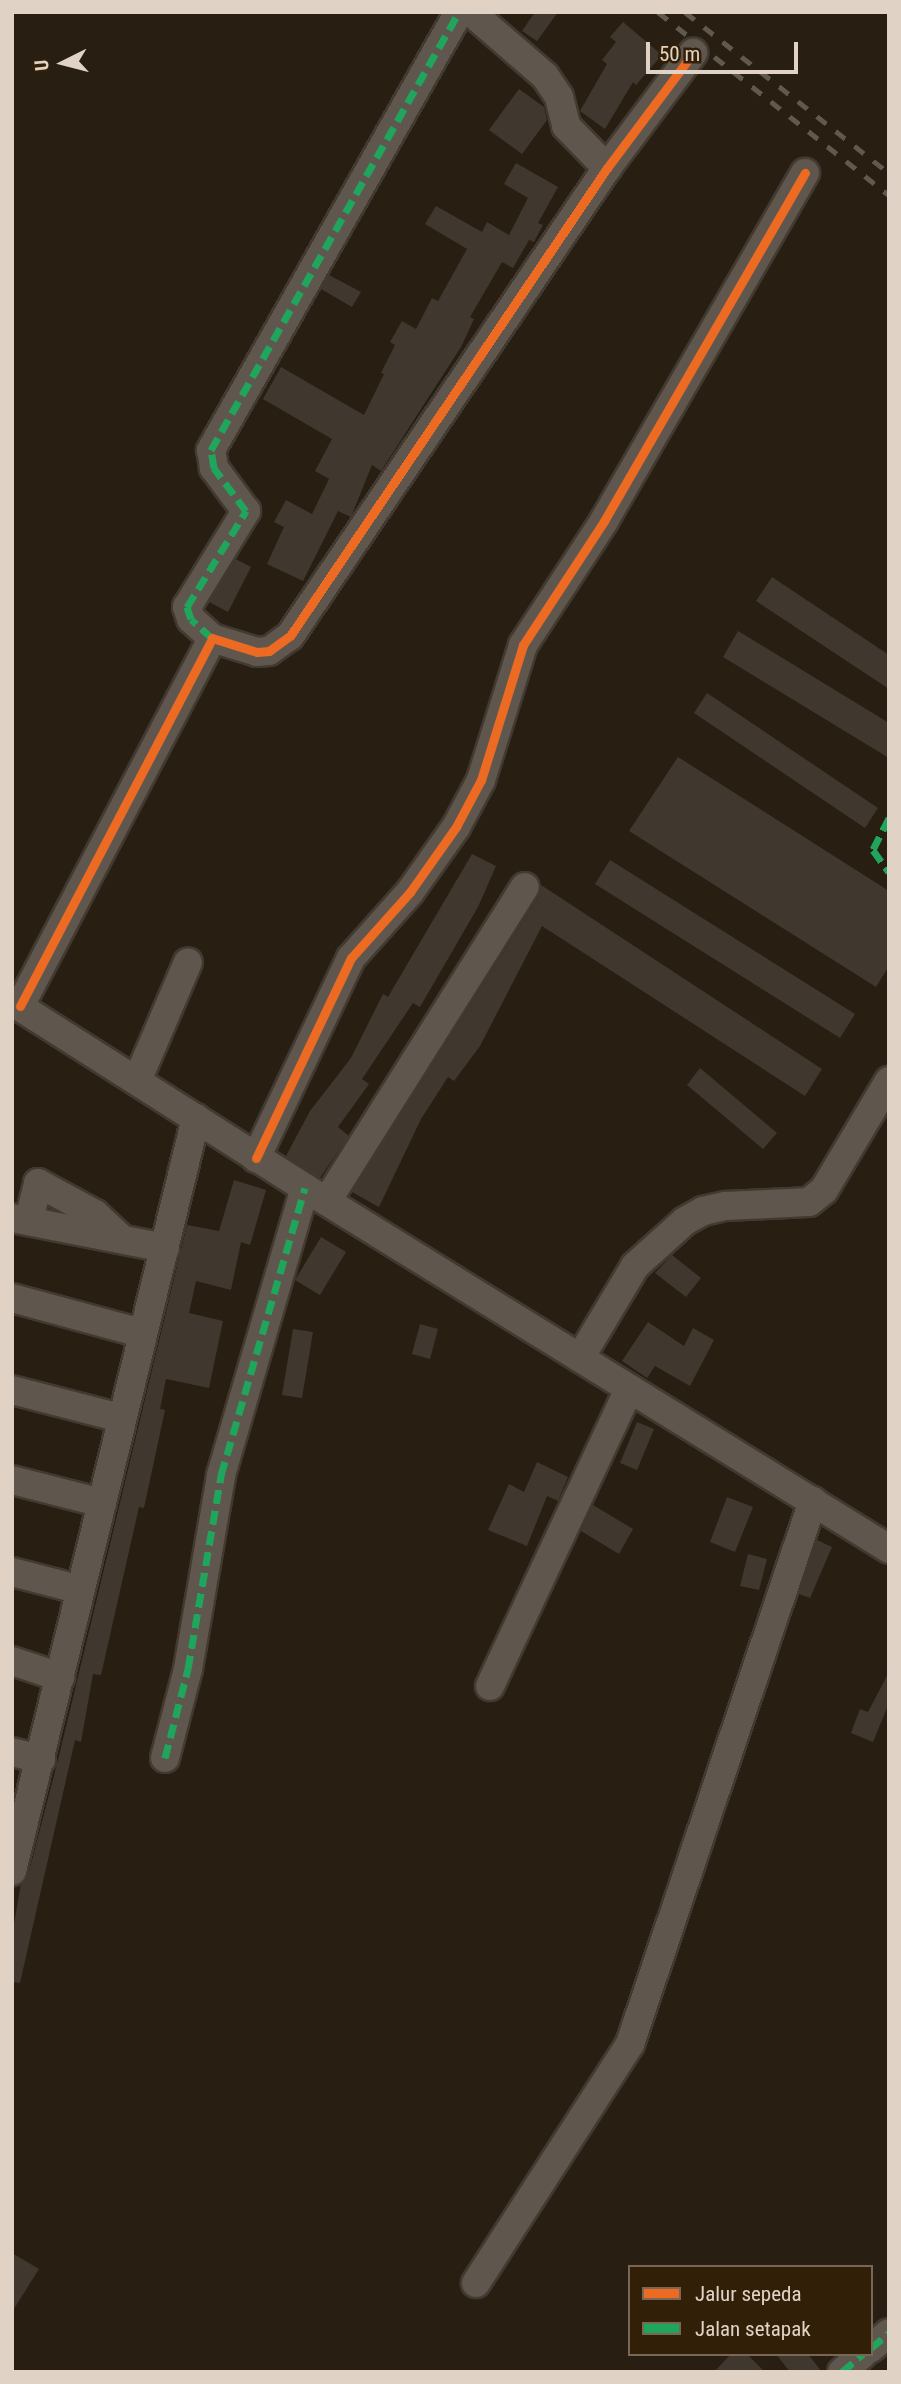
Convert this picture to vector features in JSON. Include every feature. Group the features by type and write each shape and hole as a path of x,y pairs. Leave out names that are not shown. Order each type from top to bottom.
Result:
{"street":[{"path":"459,12 211,450 214,468 246,511 187,607 191,619 212,638 257,652 269,652 290,636 607,168 693,53"},
{"path":"471,12 545,76 559,97 566,126 607,168"},
{"path":"256,1158 351,958 410,892 456,827 481,780 523,645 604,521 805,173"},
{"path":"212,638 16,1004 256,1158 889,1549"},
{"path":"165,1758 188,1669 221,1475 316,1195 525,887"},
{"path":"137,1081 188,962"},
{"path":"580,1358 635,1266 685,1221 703,1211 725,1206 809,1202 824,1189 889,1081"},
{"path":"14,1854 41,1759 120,1418 196,1118"},
{"path":"120,1236 95,1214 25,1182 20,1219 64,1231 120,1236 165,1248"},
{"path":"12,1298 141,1333"},
{"path":"491,1686 629,1389"},
{"path":"12,1390 120,1418"},
{"path":"12,1480 102,1503"},
{"path":"476,2283 630,2044 813,1501"},
{"path":"12,1572 82,1590"},
{"path":"12,1661 60,1677"},
{"path":"12,1752 41,1759"},
{"path":"873,2346 889,2333"},
{"path":"842,2372 861,2356"}],"building":[{"path":"535,12 558,12 537,41 522,31"},
{"path":"623,22 662,55 636,85 633,82 605,129 580,111 607,64 602,60 616,42 610,37"},
{"path":"519,89 544,107 547,120 522,154 489,130"},
{"path":"516,163 558,187 538,223 543,225 534,242 529,240 513,268 502,262 470,317 474,319 461,347 381,471 372,465 351,517 338,511 303,581 267,564 284,527 274,522 286,500 312,514 329,479 315,471 332,439 263,399 281,367 364,415 395,345 390,342 402,321 416,329 432,298 438,301 467,249 425,224 436,206 482,232 487,222 509,235 528,198 504,184"},
{"path":"329,275 361,292 352,307 321,289"},
{"path":"236,559 251,567 228,612 209,602"},
{"path":"772,577 889,655 889,689 756,601"},
{"path":"738,631 889,723 889,758 723,657"},
{"path":"707,693 878,808 865,828 694,713"},
{"path":"678,757 889,891 889,966 876,987 629,831"},
{"path":"472,854 496,866 478,907 420,1007 413,1003 362,1079 369,1084 338,1127 349,1136 320,1178 286,1156 310,1111 351,1058 383,994 388,997"},
{"path":"610,860 855,1014 840,1038 595,884"},
{"path":"541,885 822,1069 805,1096 542,926 480,1046 454,1081 448,1077 421,1119 379,1207 352,1192 539,896"},
{"path":"700,1068 777,1133 763,1149 687,1085"},
{"path":"234,1180 266,1190 250,1245 241,1242 231,1290 196,1281 189,1313 223,1321 209,1388 166,1379 160,1409 165,1410 144,1508 139,1507 101,1675 93,1674 81,1742 75,1740 20,1983 12,1982 12,1935 21,1884 28,1875 57,1764 187,1225 219,1231"},
{"path":"321,1237 346,1252 320,1295 295,1280"},
{"path":"672,1255 701,1278 686,1297 655,1273"},
{"path":"648,1322 684,1346 693,1328 714,1340 690,1386 655,1366 647,1378 622,1361"},
{"path":"420,1324 438,1329 430,1359 412,1354"},
{"path":"293,1329 313,1332 302,1398 282,1395"},
{"path":"637,1422 654,1429 637,1470 620,1463"},
{"path":"537,1462 568,1477 558,1501 547,1496 527,1546 488,1530 509,1484 524,1492"},
{"path":"727,1497 753,1507 735,1552 710,1542"},
{"path":"593,1505 633,1529 619,1554 581,1531"},
{"path":"817,1540 832,1547 810,1598 799,1594"},
{"path":"748,1554 767,1559 759,1590 740,1586"},
{"path":"889,1672 889,1703 873,1742 851,1733 860,1709 868,1712"},
{"path":"12,2253 39,2269 12,2312"},
{"path":"729,2356 749,2356 765,2372 714,2372"},
{"path":"778,2356 810,2356 822,2372 790,2372"}],"railway":[{"path":"658,12 889,195"},
{"path":"685,12 889,173"}],"marked path":[{"path":"212,638 191,619 187,607 246,511 214,468 211,450 459,12"},
{"path":"889,818 873,850 889,872"},
{"path":"165,1758 188,1669 221,1475 305,1188"},
{"path":"873,2346 889,2333"},
{"path":"842,2372 861,2356"}],"cycle path":[{"path":"20,1006 212,638 257,652 269,651 290,636 607,168 693,53"},
{"path":"256,1158 351,958 410,892 456,827 481,780 523,645 604,521 805,173"}]}
